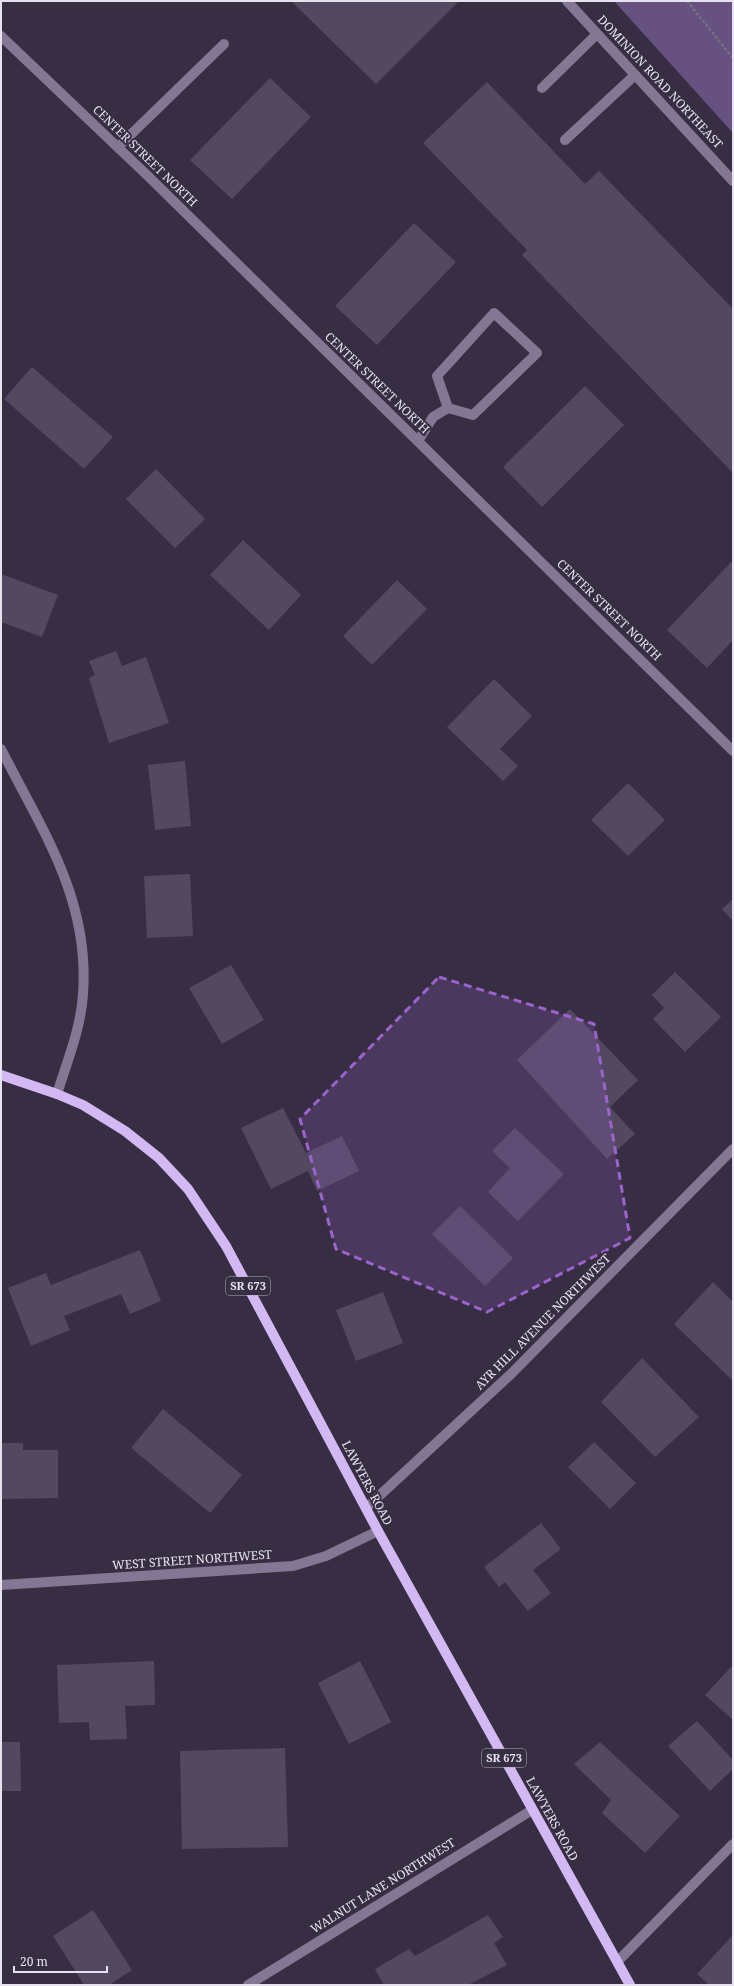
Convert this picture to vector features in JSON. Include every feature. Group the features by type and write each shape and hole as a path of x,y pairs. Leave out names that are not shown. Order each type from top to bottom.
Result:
{"main road":[{"name":"LAWYERS ROAD","path":"1,1075 57,1094 83,1105 125,1131 159,1158 188,1189 226,1246 378,1531 630,1985"}],"street":[{"name":"DOMINION ROAD NORTHEAST","path":"567,1 733,181"},
{"path":"542,88 597,34"},
{"name":"CENTER STREET NORTH","path":"1,36 118,147 418,441 729,740 733,751"},
{"path":"118,147 224,44"},
{"path":"565,140 635,75"},
{"path":"418,441 433,417 448,408 473,415 537,353 494,313 437,376 448,408"},
{"path":"1,749 65,874 78,918 83,949 83,995 77,1029 57,1094"},
{"name":"AYR HILL AVENUE NORTHWEST","path":"366,1508 511,1374 733,1149"},
{"name":"WEST STREET NORTHWEST","path":"1,1585 293,1566 326,1556 378,1531"},
{"name":"WALNUT LANE NORTHWEST","path":"248,1985 532,1810"},
{"path":"618,1961 733,1844"}],"path":[{"path":"687,1 733,58"}],"highlighted area":[{"path":"439,977 594,1024 630,1238 487,1312 336,1249 300,1119"}],"shaded area":[{"path":"614,1 733,1 733,133"}],"building":[{"path":"291,1 459,1 376,84"},
{"path":"270,78 311,117 232,199 190,160"},
{"path":"487,82 585,184 599,171 733,309 733,473 522,255 527,250 423,143"},
{"path":"414,223 456,262 377,345 335,306"},
{"path":"32,367 113,437 84,469 4,399"},
{"path":"585,386 624,425 542,507 503,467"},
{"path":"156,469 205,519 175,548 126,499"},
{"path":"243,540 301,595 269,630 210,575"},
{"path":"733,560 733,640 707,668 667,630"},
{"path":"1,574 58,595 42,637 1,622"},
{"path":"397,580 427,609 372,665 343,636"},
{"path":"116,651 122,666 146,657 169,723 109,743 89,678 95,675 89,661"},
{"path":"494,679 532,716 500,749 518,766 503,781 447,727"},
{"path":"185,761 191,826 155,830 148,765"},
{"path":"628,783 665,820 628,856 591,820"},
{"path":"190,874 193,936 147,938 144,876"},
{"path":"733,899 733,921 722,909"},
{"path":"231,965 264,1020 222,1044 189,988"},
{"path":"675,972 721,1017 685,1052 653,1019 664,1008 652,995"},
{"path":"570,1009 638,1080 610,1107 635,1134 607,1159 517,1060"},
{"path":"283,1108 306,1153 342,1136 359,1171 317,1191 308,1171 271,1189 241,1128"},
{"path":"515,1128 564,1174 518,1221 488,1192 510,1168 492,1151"},
{"path":"460,1206 513,1258 485,1286 432,1234"},
{"path":"140,1250 161,1301 130,1314 121,1294 64,1316 70,1330 31,1346 8,1288 46,1273 51,1285"},
{"path":"713,1282 733,1302 732,1380 674,1324"},
{"path":"383,1292 403,1343 356,1361 336,1310"},
{"path":"642,1358 699,1417 655,1457 601,1402"},
{"path":"163,1409 242,1475 210,1513 131,1448"},
{"path":"594,1442 636,1483 610,1509 568,1467"},
{"path":"1,1443 23,1443 23,1450 58,1450 58,1498 1,1499"},
{"path":"541,1523 561,1549 533,1570 551,1593 528,1611 505,1582 499,1587 484,1567"},
{"path":"154,1661 155,1705 125,1706 127,1739 90,1740 89,1722 59,1723 57,1665"},
{"path":"360,1661 391,1722 349,1744 318,1683"},
{"path":"731,1667 733,1669 733,1720 705,1695"},
{"path":"697,1721 733,1760 733,1769 710,1791 668,1746"},
{"path":"1,1742 20,1742 21,1791 1,1791"},
{"path":"600,1742 680,1816 645,1853 602,1813 611,1800 574,1764"},
{"path":"285,1748 288,1847 182,1849 180,1751"},
{"path":"93,1910 132,1970 109,1985 84,1985 53,1936"},
{"path":"488,1915 503,1937 494,1943 507,1965 468,1985 384,1985 375,1969 409,1949 415,1956"},
{"path":"733,1935 733,1985 709,1985 697,1974"}]}
